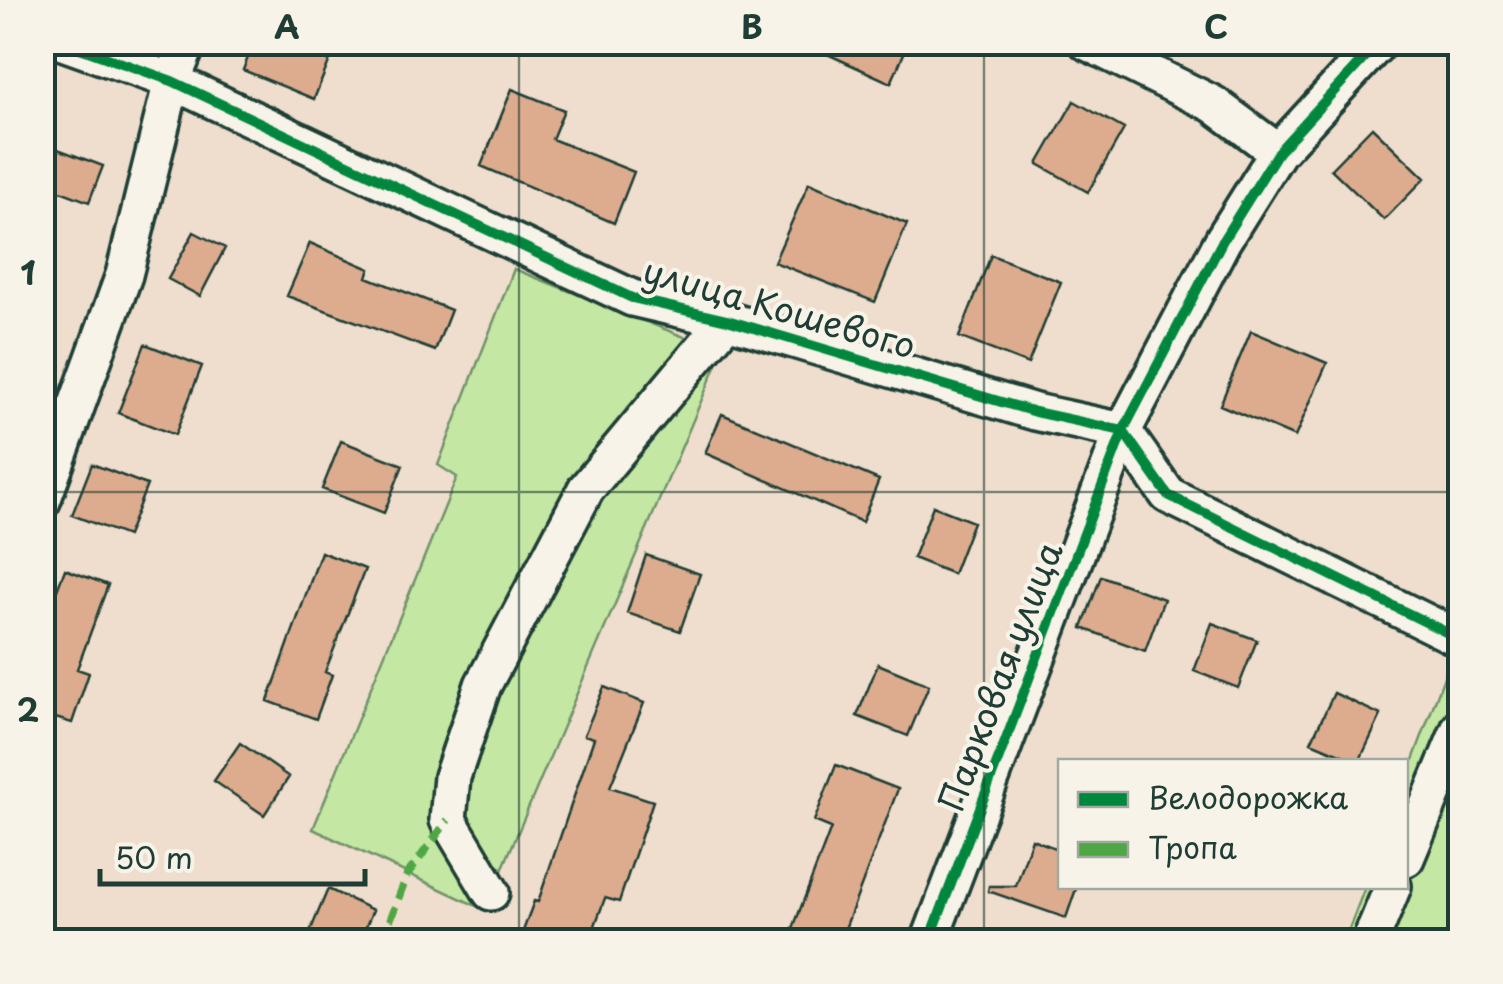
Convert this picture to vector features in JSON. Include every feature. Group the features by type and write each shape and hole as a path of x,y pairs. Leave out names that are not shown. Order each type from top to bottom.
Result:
{"street":[{"name":"улица Кошевого","path":"63,42 172,81 632,298 727,320 1034,412 1123,431"},
{"path":"42,501 124,275 172,81 188,42"},
{"path":"1087,42 1213,104 1278,152"},
{"name":"Парковая улица","path":"929,942 1123,431 1223,240 1278,152 1379,42"},
{"name":"улица Кошевого","path":"491,892 448,820 452,777 483,685 586,489 727,320"},
{"path":"1123,431 1168,495 1460,639"},
{"path":"1408,853 1460,728"},
{"path":"1370,942 1392,889"}],"green space":[{"path":"514,269 722,352 485,910 313,829 457,477 438,465"},
{"path":"1451,658 1460,662 1460,941 1344,942 1364,889 1408,889 1408,774"}],"building":[{"path":"254,42 337,42 314,99 243,70"},
{"path":"801,42 909,42 891,83"},
{"path":"512,89 564,110 552,139 634,172 614,223 481,166"},
{"path":"1074,101 1124,129 1088,192 1038,164"},
{"path":"1372,127 1425,178 1384,220 1331,169"},
{"path":"55,148 103,166 89,202 42,184"},
{"path":"809,183 907,224 875,302 774,262"},
{"path":"194,232 225,248 200,296 168,279"},
{"path":"310,243 370,269 367,277 451,310 435,351 287,296"},
{"path":"991,255 1061,282 1028,364 959,337"},
{"path":"1251,331 1327,363 1295,437 1220,405"},
{"path":"145,344 202,366 175,435 118,413"},
{"path":"722,414 879,480 862,522 705,453"},
{"path":"341,441 403,465 384,513 322,489"},
{"path":"92,464 147,485 127,536 72,515"},
{"path":"933,506 973,522 953,574 913,558"},
{"path":"321,552 365,569 325,672 332,675 316,719 268,701"},
{"path":"646,555 700,574 680,631 627,613"},
{"path":"65,569 108,585 77,669 89,673 72,723 42,714 42,630"},
{"path":"1101,576 1164,599 1145,651 1082,628"},
{"path":"1212,623 1257,640 1238,688 1194,671"},
{"path":"878,664 929,685 908,736 857,716"},
{"path":"604,687 644,703 610,787 653,801 619,902 605,898 589,942 519,942 534,901 538,902 594,738 584,735"},
{"path":"1334,693 1381,715 1360,759 1311,742"},
{"path":"240,743 289,777 264,815 214,781"},
{"path":"836,765 898,789 840,942 819,942 792,931 831,828 814,821"},
{"path":"1032,839 1058,849 1058,889 1076,889 1066,918 988,891 989,886 1016,886"},
{"path":"328,889 373,910 359,942 327,942 309,934"}],"marked path":[{"path":"382,942 407,875 448,820"}],"cycle path":[{"path":"63,42 172,81 632,298 727,320 1035,412 1123,431 1168,495 1460,639"},
{"path":"929,942 1123,431 1223,240 1278,152 1379,42"}]}
